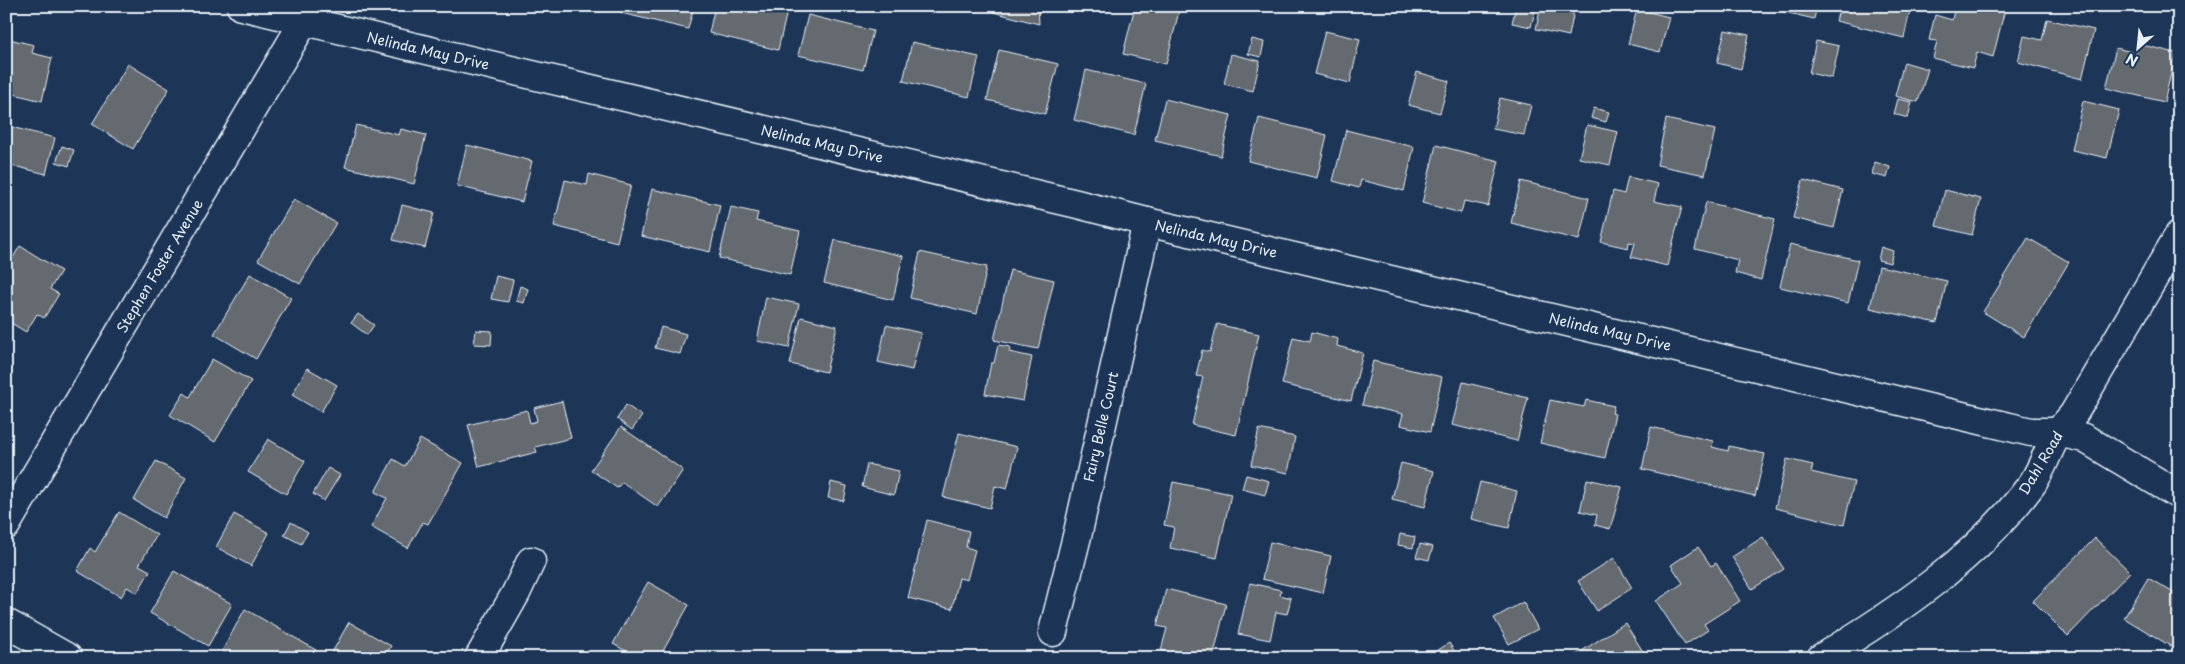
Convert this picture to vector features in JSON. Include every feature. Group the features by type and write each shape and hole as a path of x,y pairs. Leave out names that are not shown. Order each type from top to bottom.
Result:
{"street":[{"name":"Nelinda May Drive","path":"241,6 309,14 1147,222 2031,432 2072,434 2096,444 2179,495"},
{"name":"Stephen Foster Avenue","path":"6,525 309,14"},
{"name":"Fairy Belle Court","path":"1053,632 1080,522 1147,222"},
{"name":"Dahl Road","path":"1821,658 1867,630 1924,590 1981,543 2033,483 2047,458 2058,432 2073,415 2179,235"},
{"path":"479,658 516,594 531,561"},
{"path":"6,623 68,658"}],"building":[{"path":"622,6 694,6 688,29 621,13"},
{"path":"715,6 788,7 778,50 709,33"},
{"path":"905,6 935,6 933,13"},
{"path":"995,6 1038,6 1039,24 993,12"},
{"path":"1135,6 1180,7 1166,64 1123,54"},
{"path":"1516,6 1536,6 1531,27 1512,23"},
{"path":"1541,6 1575,6 1569,36 1536,29"},
{"path":"1759,6 1817,6 1814,19"},
{"path":"1840,6 1911,6 1904,38 1836,21"},
{"path":"1955,6 1995,6 2005,9 1993,57 1977,52 1973,68 1933,58 1937,41 1929,40 1935,15 1952,20"},
{"path":"1637,9 1669,17 1660,52 1628,44"},
{"path":"808,15 873,31 863,70 798,55"},
{"path":"2047,19 2094,30 2082,79 2018,62 2024,36 2042,40"},
{"path":"1725,30 1749,35 1741,69 1717,63"},
{"path":"1325,31 1360,39 1350,83 1314,74"},
{"path":"9,39 34,45 32,53 52,58 42,101 6,92 6,48"},
{"path":"1252,39 1264,42 1261,57 1248,54"},
{"path":"1816,41 1839,46 1832,78 1809,73"},
{"path":"912,42 979,57 969,97 903,81"},
{"path":"2138,44 2176,53 2164,102 2106,88 2116,48 2136,53"},
{"path":"999,50 1058,64 1045,114 987,100"},
{"path":"1231,54 1260,61 1253,91 1224,84"},
{"path":"1904,62 1928,69 1918,102 1895,96"},
{"path":"128,64 169,89 133,149 92,124"},
{"path":"1086,70 1146,84 1134,135 1074,120"},
{"path":"1417,72 1449,81 1440,113 1408,105"},
{"path":"1500,98 1531,105 1524,135 1493,129"},
{"path":"1165,99 1231,115 1221,156 1155,140"},
{"path":"1898,99 1912,102 1908,118 1894,114"},
{"path":"2083,101 2119,110 2107,158 2072,150"},
{"path":"1594,108 1609,112 1606,122 1591,118"},
{"path":"1259,118 1327,135 1317,178 1248,161"},
{"path":"1666,119 1715,130 1705,175 1657,165"},
{"path":"356,125 399,135 401,129 426,135 414,184 345,167"},
{"path":"1587,125 1618,132 1610,165 1579,158"},
{"path":"11,127 55,138 46,174 6,164 6,146"},
{"path":"1346,130 1414,147 1404,191 1361,180 1359,188 1333,181"},
{"path":"467,145 532,161 522,202 457,186"},
{"path":"1436,145 1499,161 1488,206 1464,201 1461,213 1422,203"},
{"path":"62,146 74,150 69,166 56,162"},
{"path":"1875,162 1890,167 1887,178 1872,174"},
{"path":"589,174 631,185 617,242 554,226 565,180 587,185"},
{"path":"1628,177 1658,184 1654,201 1682,207 1667,266 1631,257 1635,243 1629,242 1628,248 1601,242 1613,191 1624,194"},
{"path":"1803,180 1843,190 1834,228 1793,218"},
{"path":"1521,181 1589,198 1579,240 1511,223"},
{"path":"652,189 720,205 710,252 641,236"},
{"path":"1945,190 1981,199 1972,235 1936,226"},
{"path":"294,199 336,223 300,284 258,260"},
{"path":"1706,202 1775,219 1761,280 1735,273 1738,260 1695,249"},
{"path":"402,205 434,213 425,248 393,240"},
{"path":"731,207 758,213 756,221 800,231 790,275 719,258"},
{"path":"2028,238 2069,262 2024,337 1983,312"},
{"path":"835,240 903,256 893,300 824,283"},
{"path":"1790,244 1858,260 1848,303 1780,287"},
{"path":"20,246 61,271 50,289 59,294 44,318 37,314 26,332 6,320 6,269"},
{"path":"1881,247 1893,251 1890,263 1878,260"},
{"path":"920,252 987,267 977,314 910,298"},
{"path":"1879,266 1947,281 1937,323 1870,308"},
{"path":"1010,270 1054,280 1038,349 994,340"},
{"path":"250,274 291,298 256,359 214,334"},
{"path":"496,276 513,280 508,302 491,299"},
{"path":"520,286 528,289 524,303 516,301"},
{"path":"766,297 799,304 789,348 757,341"},
{"path":"358,314 374,325 367,335 351,323"},
{"path":"801,317 837,326 826,372 790,364"},
{"path":"1217,324 1259,334 1236,435 1192,425 1203,377 1196,376 1202,350 1210,352"},
{"path":"886,325 921,333 912,370 878,362"},
{"path":"661,327 686,334 680,354 655,348"},
{"path":"476,330 492,331 491,345 474,344"},
{"path":"1312,332 1338,339 1337,346 1363,353 1351,401 1282,384 1293,337 1310,341"},
{"path":"998,345 1010,347 1009,352 1032,357 1023,401 985,394 991,363 994,363"},
{"path":"212,359 251,381 215,442 170,415 184,393 190,397"},
{"path":"1373,361 1442,377 1430,432 1400,425 1403,414 1362,405"},
{"path":"307,368 337,385 321,412 292,395"},
{"path":"1463,382 1528,398 1517,441 1452,425"},
{"path":"1550,400 1584,407 1586,400 1614,406 1612,413 1615,414 1605,458 1540,443"},
{"path":"562,401 571,438 535,447 537,452 479,467 468,425 527,410 530,423 537,421 534,408"},
{"path":"626,405 642,416 632,430 617,419"},
{"path":"621,427 683,470 658,507 622,482 617,488 591,470"},
{"path":"1651,427 1713,441 1712,447 1728,451 1729,446 1765,454 1755,496 1642,469"},
{"path":"1259,429 1295,437 1288,473 1251,465"},
{"path":"959,433 1017,447 1007,489 995,486 990,508 943,497"},
{"path":"268,439 305,461 286,494 248,472"},
{"path":"420,439 463,463 428,524 423,522 408,548 371,527 387,498 375,492 393,459 405,466"},
{"path":"1787,459 1813,465 1811,472 1854,482 1844,525 1775,508"},
{"path":"156,461 186,478 164,518 134,500"},
{"path":"1401,463 1434,471 1425,507 1392,499"},
{"path":"867,464 899,471 894,495 862,487"},
{"path":"328,468 340,475 324,501 313,494"},
{"path":"1246,475 1269,481 1265,495 1242,489"},
{"path":"1587,479 1622,487 1610,529 1595,525 1597,515 1580,511"},
{"path":"831,482 847,486 844,501 828,498"},
{"path":"1173,482 1231,494 1217,558 1170,548 1174,527 1164,525"},
{"path":"1480,482 1517,491 1509,528 1471,519"},
{"path":"119,512 157,535 139,565 150,571 137,593 127,587 121,597 77,571 90,548 95,552"},
{"path":"234,514 269,533 251,566 216,547"},
{"path":"927,520 969,531 966,547 975,550 967,580 959,578 952,609 908,598"},
{"path":"291,522 308,532 301,544 284,535"},
{"path":"1400,534 1415,537 1413,548 1398,545"},
{"path":"1763,537 1784,569 1752,589 1732,557"},
{"path":"2095,538 2130,572 2068,636 2033,601"},
{"path":"1270,542 1331,556 1323,593 1262,579"},
{"path":"1420,544 1433,547 1429,560 1416,557"},
{"path":"1698,547 1711,566 1716,563 1740,601 1704,624 1708,630 1685,645 1656,601 1683,583 1671,565"},
{"path":"1614,558 1632,588 1597,611 1578,581"},
{"path":"174,571 232,604 208,646 150,613"},
{"path":"2148,578 2179,596 2179,658 2172,658 2177,650 2124,618"},
{"path":"648,582 689,605 659,658 639,658 613,644"},
{"path":"1250,583 1281,590 1280,595 1291,598 1287,614 1276,612 1270,640 1238,634"},
{"path":"1166,589 1226,604 1213,658 1189,658 1161,650 1167,628 1157,626"},
{"path":"1523,602 1538,629 1509,644 1494,618"},
{"path":"245,609 316,650 312,658 234,658 222,651"},
{"path":"349,622 391,646 384,658 329,658"},
{"path":"1625,623 1647,658 1571,658"},
{"path":"1449,643 1459,658 1426,658"}]}
